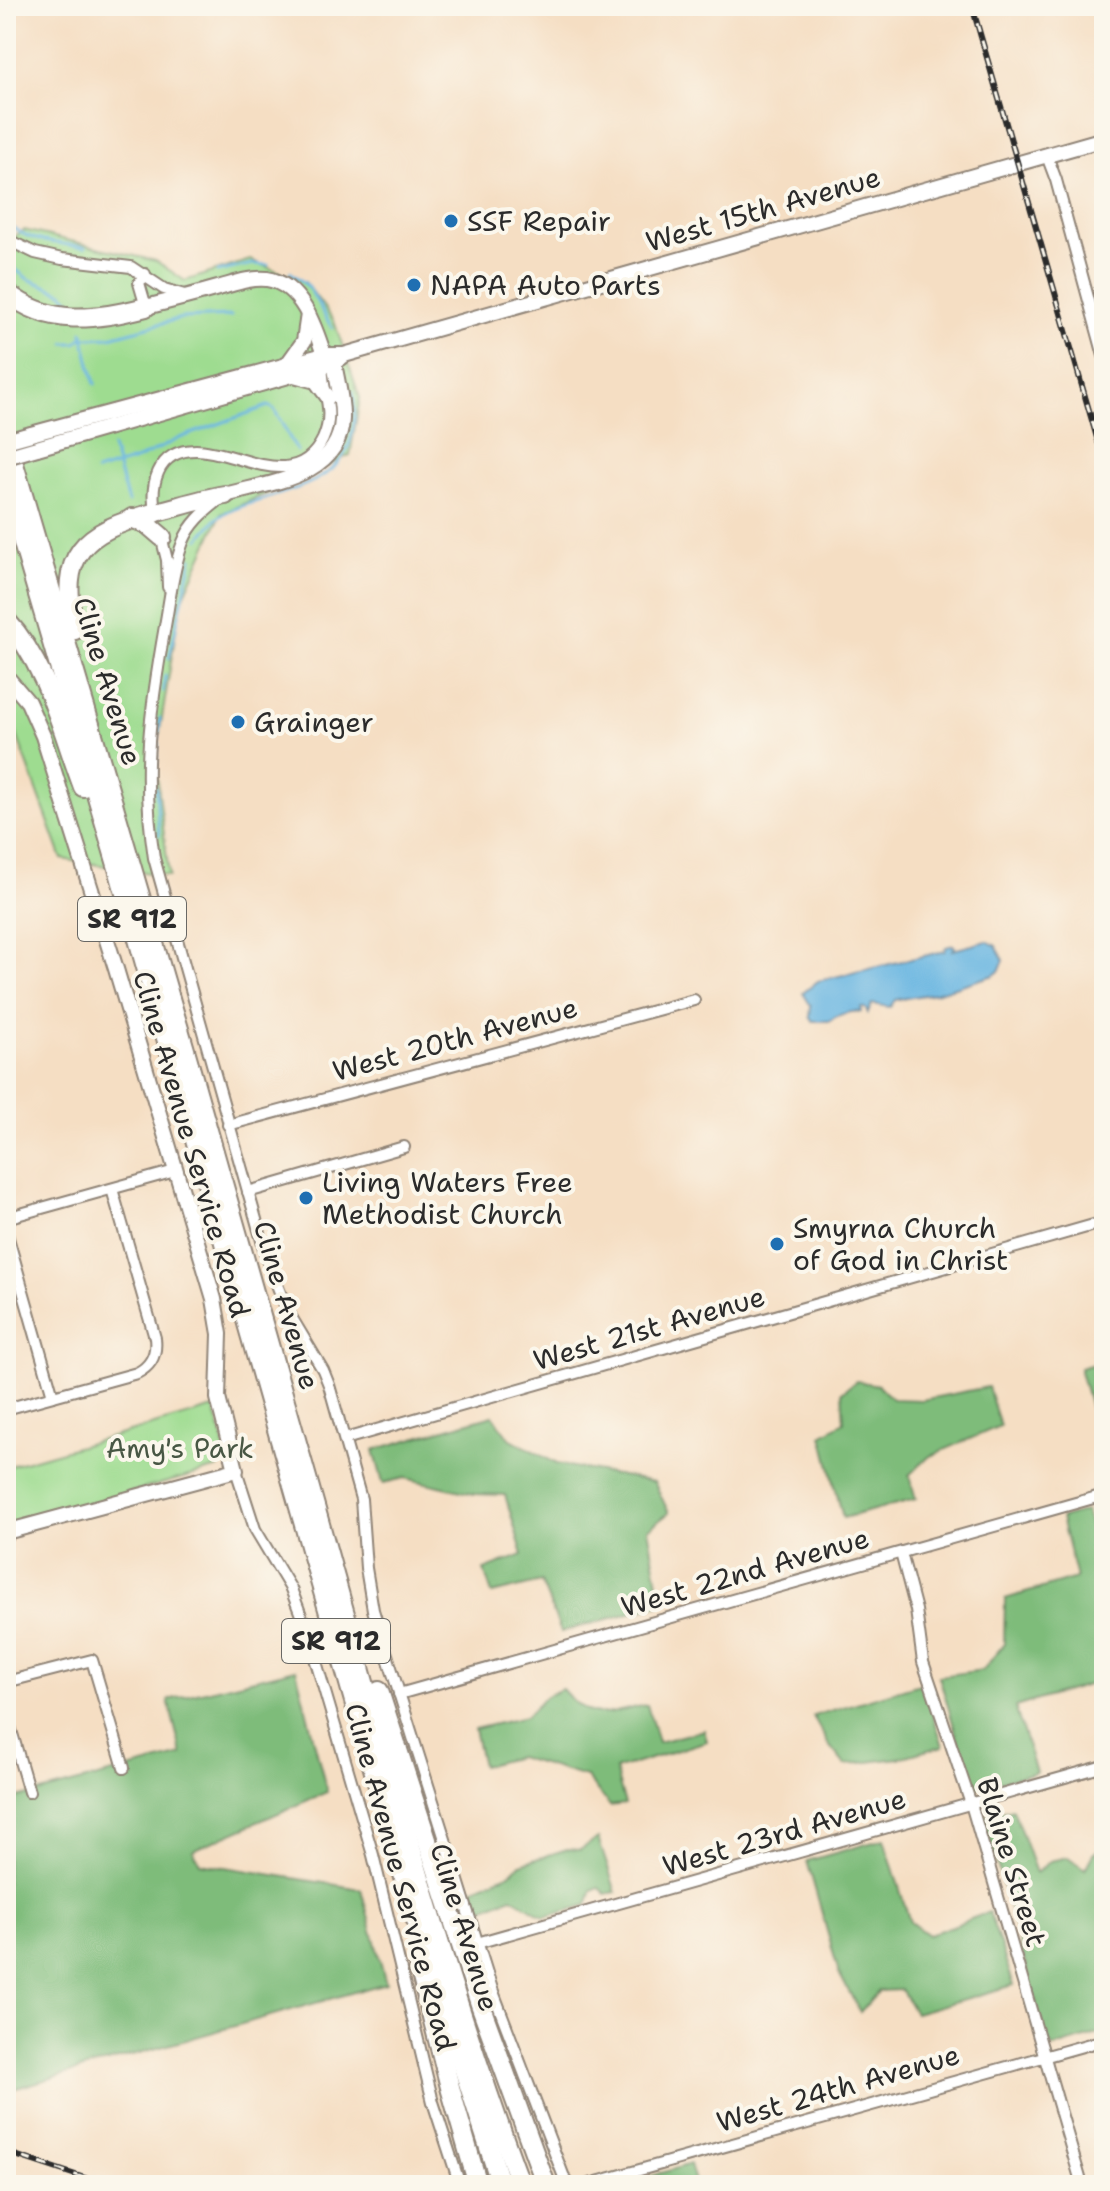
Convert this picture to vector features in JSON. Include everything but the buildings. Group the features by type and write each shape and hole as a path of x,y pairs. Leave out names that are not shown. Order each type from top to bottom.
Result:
{"highway":[{"path":"6,292 44,312 83,320 146,307"},
{"name":"Cline Avenue","path":"6,439 120,819 422,1881 486,2092 521,2185"},
{"name":"Cline Avenue","path":"6,485 418,1927 501,2185"},
{"path":"120,819 70,611 68,584 71,569 77,555 93,537 112,525 225,495"},
{"path":"132,518 148,525 162,537"},
{"path":"6,620 22,638 41,669 83,787 117,865"},
{"path":"353,1639 373,1673 480,2004 546,2185"},
{"path":"418,1927 419,1969 478,2185"}],"main road":[{"name":"West 15th Avenue","path":"34,441 331,360 1104,139"},
{"path":"146,307 244,281 267,279 290,291 308,313 331,360"},
{"path":"308,313 304,341 290,370 316,381 328,397"},
{"name":"Cline Avenue","path":"225,495 301,474 323,460 336,440 342,421 331,360"},
{"path":"6,439 34,441"},
{"path":"6,457 34,441"},
{"name":"Cline Avenue Service Road","path":"6,676 28,702 43,736 119,977 219,1318 218,1398 236,1470"},
{"path":"6,1532 236,1470"}],"street":[{"path":"1047,156 1104,356"},
{"path":"6,239 35,253 131,267 164,289 189,296"},
{"path":"145,274 139,283 146,307"},
{"name":"Cline Avenue","path":"169,606 167,560 152,493 153,482 164,464 194,450 267,467 296,464 310,456 328,425 331,360"},
{"name":"Cline Avenue","path":"225,495 196,520 182,544 169,606 150,708 146,759 154,858 276,1284 290,1315 325,1374 345,1439 361,1499 371,1601 399,1694 517,2060 567,2185"},
{"name":"West 20th Avenue","path":"228,1125 694,1000"},
{"path":"248,1192 404,1147"},
{"path":"6,1218 175,1171"},
{"path":"6,1409 137,1373 152,1361 155,1338 112,1189"},
{"name":"West 21st Avenue","path":"345,1439 1104,1222"},
{"path":"6,1231 53,1396"},
{"name":"Cline Avenue Service Road","path":"236,1470 255,1529 282,1571 307,1631 373,1855 433,2102 460,2185"},
{"name":"West 22nd Avenue","path":"399,1694 1104,1495"},
{"name":"Blaine Street","path":"901,1553 916,1610 923,1662 971,1804 1082,2185"},
{"path":"6,1682 92,1660 124,1768"},
{"path":"6,1713 29,1792"},
{"name":"West 23rd Avenue","path":"477,1943 1104,1766"},
{"name":"West 24th Avenue","path":"586,2185 1104,2040"}],"green space":[{"path":"24,230 156,261 185,281 250,260 305,282 334,321 360,398 350,455 221,514 180,605 155,761 169,876 62,859 6,705 6,242"},
{"path":"1104,1361 1104,1457 1080,1368"},
{"path":"856,1381 878,1385 892,1399 922,1400 988,1387 1000,1426 930,1456 909,1475 916,1499 843,1518 822,1435 844,1422 842,1392"},
{"name":"Amy's Park","path":"214,1408 224,1447 218,1468 6,1527 6,1467"},
{"path":"493,1415 509,1438 557,1464 654,1482 669,1513 648,1529 662,1604 561,1632 541,1582 492,1594 484,1570 523,1555 505,1495 474,1494 405,1478 383,1483 374,1450"},
{"path":"1086,1511 1104,1570 1104,1680 1015,1707 1036,1772 975,1788 939,1676 983,1670 1004,1644 1005,1599 1076,1578 1061,1518"},
{"path":"296,1669 327,1792 193,1850 200,1863 361,1889 386,1983 6,2091 6,1801 182,1755 168,1700"},
{"path":"923,1683 943,1746 899,1758 845,1765 828,1744 813,1716"},
{"path":"562,1689 583,1708 600,1714 647,1705 658,1742 704,1730 707,1741 615,1770 625,1804 610,1806 586,1777 518,1757 482,1766 474,1729 525,1717 546,1696"},
{"path":"1013,1809 1036,1873 1050,1861 1068,1857 1085,1869 1093,1854 1104,1845 1104,2032 1053,2048 1046,2039 985,1821 985,1816"},
{"path":"598,1838 616,1892 606,1894 599,1887 592,1890 587,1905 545,1917 512,1897 478,1910 472,1889 508,1874 521,1864 567,1849 580,1850"},
{"path":"884,1839 910,1922 928,1935 989,1912 1014,1985 915,2013 901,1990 879,1991 860,2012 839,1973 807,1861"},
{"path":"690,2164 696,2185 641,2185 639,2180"}],"water":[{"path":"987,941 996,946 1004,960 994,975 935,993 895,1000 890,1007 872,1004 868,1013 861,1008 861,1012 844,1014 830,1021 813,1021 810,1017 811,1006 803,993 818,981 945,951 946,947 953,945 953,950"}],"waterway":[{"path":"6,221 32,238 85,247"},
{"path":"6,262 28,279 63,293 74,304"},
{"path":"217,272 253,264 268,265"},
{"path":"290,272 308,286 332,328"},
{"path":"82,332 85,338 110,337 182,318 231,316"},
{"path":"65,343 76,343 83,336 95,384"},
{"path":"199,539 216,519 227,512 299,487 319,478 336,465 348,448 354,424 353,392"},
{"path":"96,472 138,459 180,438 268,406 274,409 297,451"},
{"path":"112,447 128,502"},
{"path":"169,658 192,558"},
{"path":"163,691 165,676"},
{"path":"156,769 160,718"},
{"path":"156,787 159,835"}],"railway":[{"path":"972,6 1104,462"},
{"path":"6,2152 106,2185"}],"place":[{"name":"SSF Repair","path":"451,221"},
{"name":"NAPA Auto Parts","path":"414,285"},
{"name":"Grainger","path":"238,722"},
{"name":"Living Waters Free Methodist Church","path":"306,1198"},
{"name":"Smyrna Church of God in Christ","path":"777,1244"}]}
